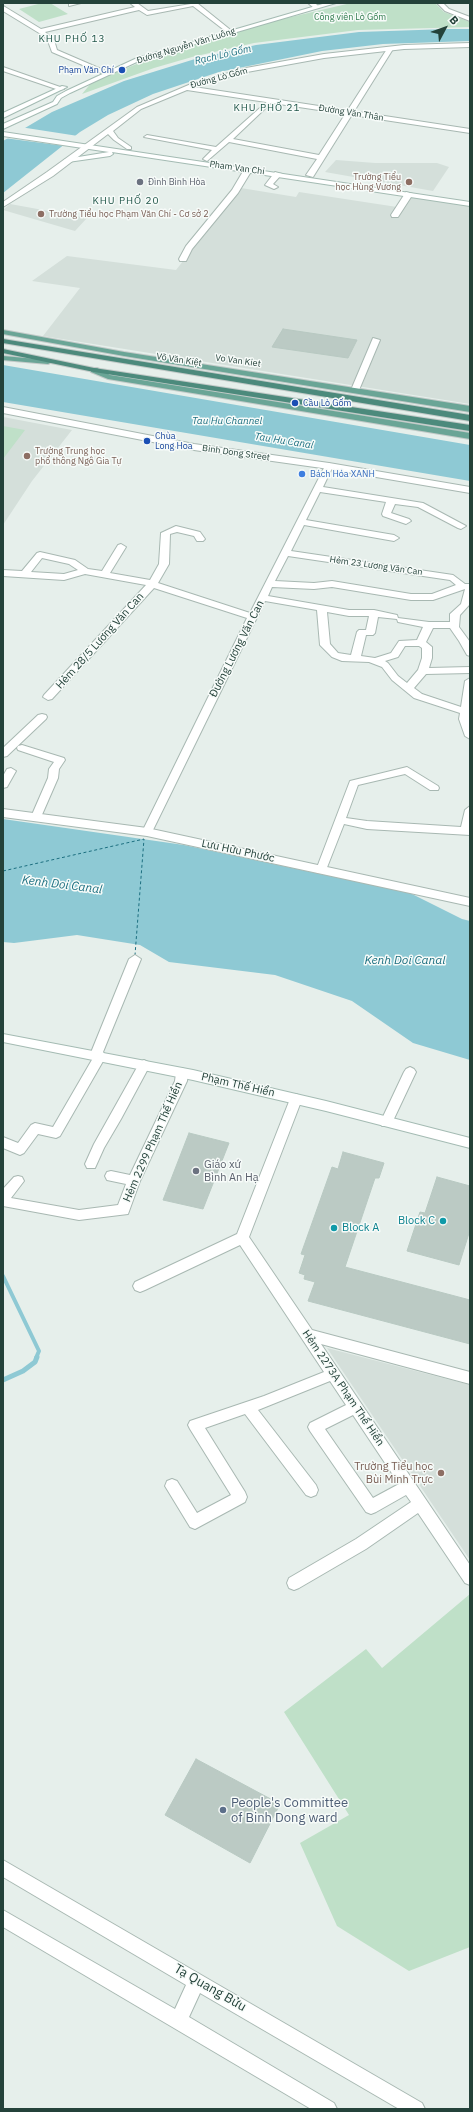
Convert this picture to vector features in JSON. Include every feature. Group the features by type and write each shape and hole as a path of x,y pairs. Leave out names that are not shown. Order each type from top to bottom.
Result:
{"highway":[{"name":"Võ Văn Kiệt","path":"3,341 470,418"},
{"path":"3,351 48,362"},
{"path":"3,354 139,377"},
{"path":"220,390 338,409 350,408 470,428"}],"main road":[{"name":"Vo Van Kiet","path":"3,333 124,354 470,409"},
{"path":"3,358 48,362"},
{"path":"94,370 108,377 470,436"},
{"path":"139,377 153,381 220,390"},
{"path":"338,409 347,413 470,432"}],"street":[{"path":"71,5 78,3"},
{"path":"133,3 147,13 194,4 228,30"},
{"name":"Đường Nguyễn Văn Luông","path":"3,127 55,103 59,97 106,74 166,50 313,4 333,3"},
{"path":"440,3 447,10 470,20"},
{"path":"3,8 41,31 51,40 54,51 106,74"},
{"path":"41,31 140,8"},
{"name":"Đường Nguyễn Văn Luông","path":"3,114 52,94 98,70 140,53 228,30"},
{"name":"Đường Lò Gốm","path":"3,205 148,103 184,88 228,74 282,63 390,49 470,45"},
{"path":"309,177 390,49"},
{"path":"3,69 61,89"},
{"name":"Đường Văn Thân","path":"184,88 470,131"},
{"path":"3,119 52,94"},
{"path":"3,123 59,97"},
{"path":"207,159 270,101"},
{"path":"109,130 116,139 128,149"},
{"name":"Pham Van Chi","path":"5,132 78,143 93,142 248,170 309,177 470,200"},
{"path":"147,137 217,149"},
{"path":"227,140 322,158"},
{"name":"Pham Van Chi","path":"78,143 86,147 128,149 207,159 470,204"},
{"path":"68,160 128,149"},
{"path":"183,259 212,218 235,191 248,170"},
{"path":"274,187 268,186 278,174"},
{"path":"395,215 409,194"},
{"path":"355,390 376,340"},
{"name":"Binh Dong Street","path":"3,410 194,447 329,466 470,490"},
{"name":"Đường Lương Văn Can","path":"147,832 212,697 264,598 329,466"},
{"path":"317,489 420,505 461,526"},
{"path":"392,500 386,514 406,521"},
{"path":"301,522 394,538"},
{"name":"Hẻm 28/5 Lương Văn Can","path":"48,697 152,584 164,564 166,533 176,529 197,534 200,539"},
{"path":"104,575 121,547"},
{"name":"Hẻm 23 Lương Văn Can","path":"286,553 453,578 467,587"},
{"path":"25,574 40,554 72,562 85,572"},
{"path":"3,573 64,577 85,572 104,575 152,584 254,617"},
{"path":"270,584 314,586 332,584 411,597 433,597 467,587 465,604 455,614 454,625 470,653"},
{"path":"264,598 349,613 374,613 429,625 454,625"},
{"path":"322,609 325,645 335,655 375,661 385,665 394,678 418,696 465,711"},
{"path":"355,659 362,632 370,633 374,613"},
{"path":"421,643 429,625"},
{"path":"375,661 395,655 402,643 421,643 427,647 427,658 423,670 408,688"},
{"path":"423,670 470,670"},
{"path":"470,681 464,719 470,736"},
{"path":"3,754 42,717"},
{"path":"22,748 60,760 54,768 53,778 36,818"},
{"path":"321,870 354,783 407,770 434,788"},
{"path":"3,785 11,771"},
{"path":"340,820 367,825 468,831 470,810"},
{"name":"Lưu Hữu Phước","path":"3,813 147,832 470,902"},
{"path":"3,1142 20,1150 35,1128 56,1133 98,1056 135,959"},
{"name":"Phạm Thế Hiển","path":"3,1038 182,1073 296,1099 386,1123 470,1143"},
{"path":"91,1164 98,1147 117,1116 144,1065"},
{"path":"386,1123 410,1072"},
{"name":"Hẻm 2299 Phạm Thế Hiển","path":"3,1201 44,1210 79,1215 123,1210 134,1181 181,1081 182,1073"},
{"path":"140,1286 242,1238 296,1099"},
{"path":"111,1176 134,1181"},
{"path":"3,1198 18,1181"},
{"name":"Hẻm 2273A Phạm Thế Hiển","path":"242,1238 470,1578"},
{"path":"307,1335 470,1378"},
{"path":"172,1486 195,1522 240,1497 195,1425 248,1407 334,1374"},
{"path":"248,1407 310,1490"},
{"path":"355,1407 315,1427 371,1507 409,1486"},
{"path":"294,1584 361,1544 420,1504"},
{"name":"Tạ Quang Bửu","path":"3,1868 416,2109"},
{"path":"3,1918 328,2109"},
{"path":"178,2021 197,1981"}],"shaded area":[{"name":"Trường Tiểu học Hùng Vương","path":"336,160 375,163 437,163 449,167 433,191 325,172"},
{"path":"241,188 296,197 299,192 397,207 404,196 470,206 470,404 43,336 80,288 32,281 67,256 176,270"},
{"name":"Trường Tiểu học Phạm Văn Chí - Cơ sở 2","path":"10,204 87,218 75,231 3,210"},
{"name":"Trường Trung học phổ thông Ngô Gia Tự","path":"3,417 72,430 32,481 3,525"},
{"name":"Trường Tiểu học Bùi Minh Trực","path":"327,1348 470,1385 470,1560"}],"green space":[{"path":"42,3 50,3 68,14 39,22 19,9"},
{"name":"Công viên Lò Gốm","path":"351,3 435,3 444,12 470,22 470,27 358,30 254,43 192,57 154,68 82,94 92,82 154,57 274,21"},
{"path":"3,426 25,430 3,459"},
{"path":"470,1594 470,1947 409,1971 337,1926 300,1843 349,1815 284,1712 366,1649 382,1668"}],"water":[{"name":"Rạch Lò Gốm","path":"470,29 470,41 383,44 322,51 219,72 153,94 108,115 80,132 3,193 3,141 52,112 124,81 195,59 256,45 359,32"},
{"name":"Tau Hu Channel","path":"3,365 470,445 470,481 3,402"},
{"name":"Kenh Doi Canal","path":"3,819 184,845 410,893 462,919 470,921 470,1060 413,1043 352,1001 275,975 169,962 140,945 77,935 14,943 3,942"}],"pier":[{"path":"20,127 78,136 65,146 4,138"}],"building":[{"path":"283,329 357,340 348,358 272,347"},
{"name":"Giáo xứ Bình An Hạ","path":"189,1133 229,1143 203,1209 163,1200"},
{"name":"Block A","path":"343,1152 384,1163 379,1178 375,1178 345,1267 470,1300 470,1344 308,1301 315,1282 304,1279 305,1275 299,1273 305,1255 301,1254 332,1167 338,1169"},
{"name":"Block C","path":"437,1177 470,1186 470,1230 459,1265 407,1251 420,1212 425,1213"},
{"name":"People's Committee of Binh Dong ward","path":"196,1759 280,1804 250,1863 165,1815"}],"waterway":[{"path":"3,1276 39,1351 36,1358"},
{"path":"3,1380 23,1371 35,1362 37,1357"}],"ferry route":[{"path":"3,871 144,839 135,955"}],"place":[{"name":"Phạm Văn Chí","path":"122,70"},
{"name":"Đình Bình Hòa","path":"140,182"},
{"name":"Trường Tiểu học Hùng Vương","path":"409,182"},
{"name":"Trường Tiểu học Phạm Văn Chí - Cơ sở 2","path":"41,214"},
{"name":"Cầu Lò Gốm","path":"295,403"},
{"name":"Chùa Long Hoa","path":"147,441"},
{"name":"Trường Trung học phổ thông Ngô Gia Tự","path":"27,456"},
{"name":"Bách Hóa XANH","path":"302,474"},
{"name":"Giáo xứ Bình An Hạ","path":"196,1171"},
{"name":"Block C","path":"443,1221"},
{"name":"Block A","path":"334,1228"},
{"name":"Trường Tiểu học Bùi Minh Trực","path":"441,1473"},
{"name":"People's Committee of Binh Dong ward","path":"223,1810"}],"district":[{"name":"KHU PHỐ 13","path":"72,39"},
{"name":"KHU PHỐ 21","path":"267,108"},
{"name":"KHU PHỐ 20","path":"126,201"}],"water label":[{"name":"Tau Hu Canal","path":"284,441"}]}
